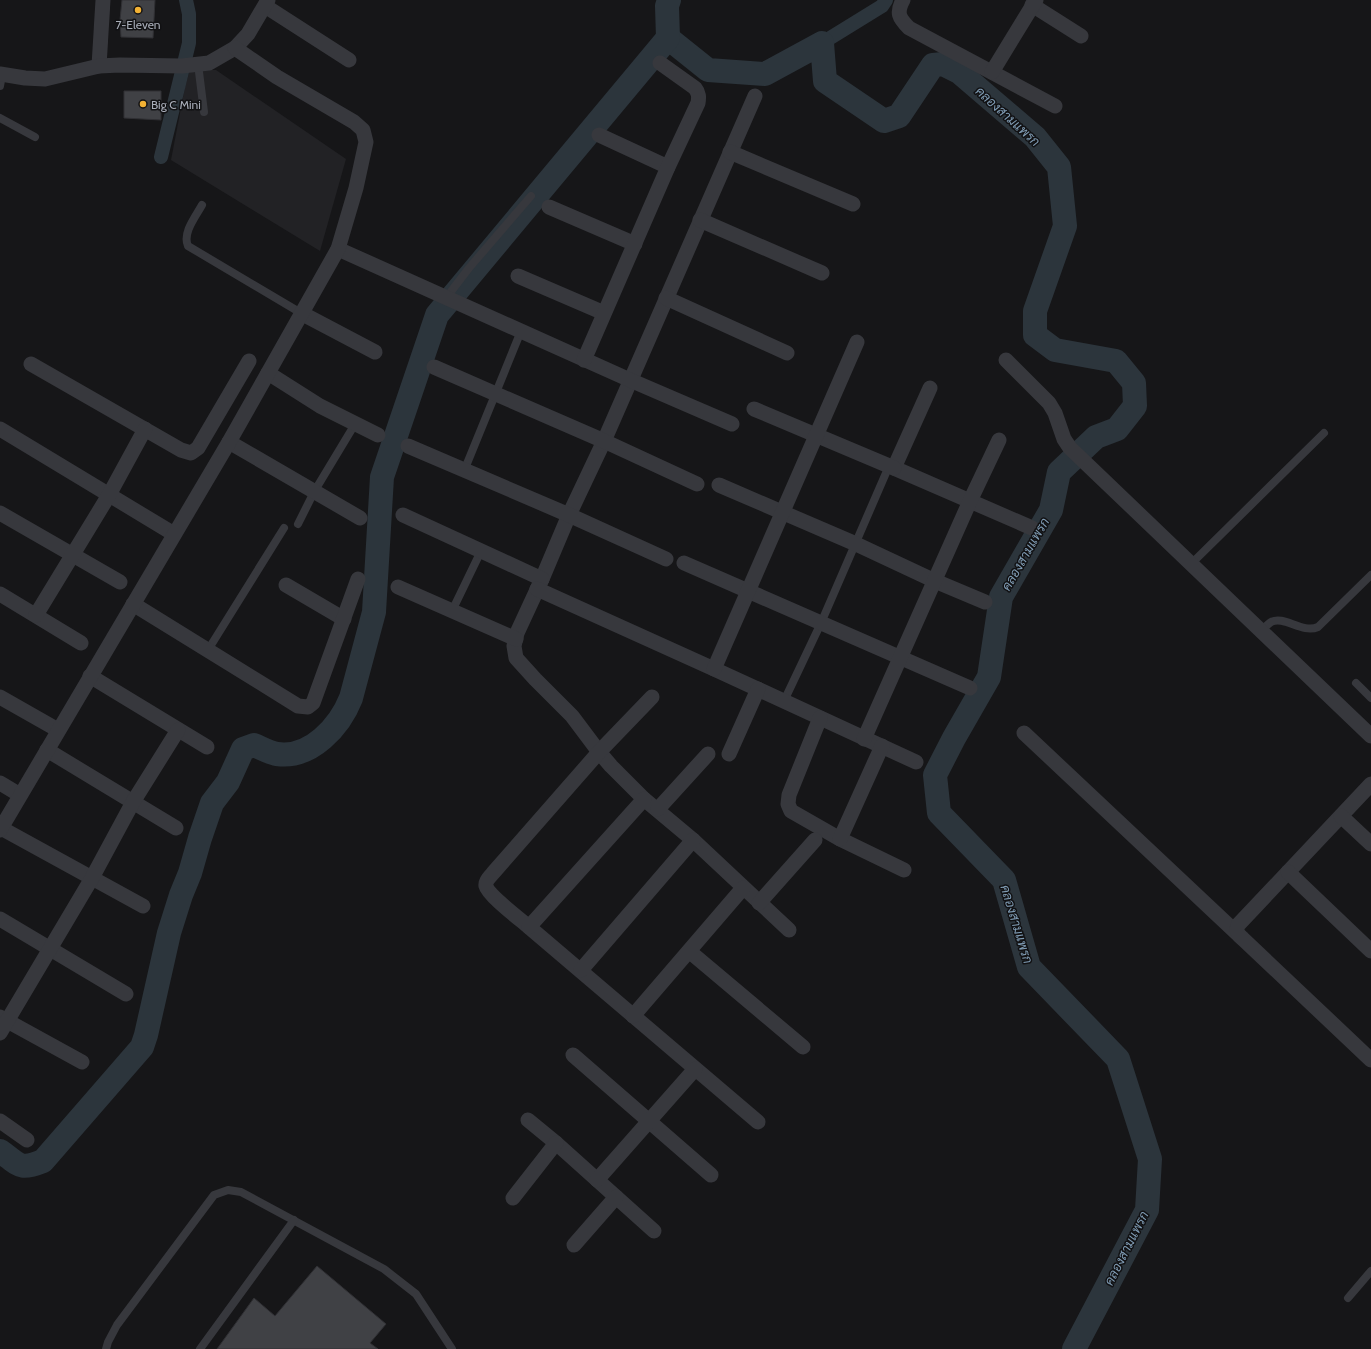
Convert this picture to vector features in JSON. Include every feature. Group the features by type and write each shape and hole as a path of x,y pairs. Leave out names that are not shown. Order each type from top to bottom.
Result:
{"street":[{"path":"99,66 103,0"},
{"path":"903,0 898,11 899,16 909,28 1055,106"},
{"path":"1,78 45,79 99,66 182,66 209,63 235,48 248,34 266,3 349,60"},
{"path":"992,72 1034,3 1080,36"},
{"path":"143,906 1,829 229,442 338,249 356,188 366,142 363,130 354,122 276,77 235,48"},
{"path":"584,360 699,98 695,88 660,63"},
{"path":"755,96 604,441 569,515 540,584 517,633 514,646 516,658 534,679 572,716 611,766 789,930"},
{"path":"599,135 668,167"},
{"path":"730,152 853,204"},
{"path":"549,207 635,244"},
{"path":"700,220 822,273"},
{"path":"338,249 584,360 732,424"},
{"path":"518,276 604,313"},
{"path":"666,298 787,353"},
{"path":"301,313 375,352"},
{"path":"714,669 858,342"},
{"path":"1006,360 1049,403 1055,413 1064,439 1070,448 1371,736"},
{"path":"31,364 181,450 191,453 198,448 249,361"},
{"path":"434,367 604,441 697,484"},
{"path":"268,373 320,406 378,435"},
{"path":"892,467 930,388"},
{"path":"754,409 817,434 1032,528"},
{"path":"0,429 174,534"},
{"path":"36,615 109,495 145,429"},
{"path":"864,739 999,440"},
{"path":"229,442 360,518"},
{"path":"408,446 569,515 666,559"},
{"path":"719,485 856,544 935,581 986,602"},
{"path":"0,513 120,582"},
{"path":"403,515 481,551 540,584 714,669 916,762"},
{"path":"684,563 970,688"},
{"path":"133,604 298,706 308,707 313,703 358,579"},
{"path":"286,585 344,618"},
{"path":"398,587 516,639"},
{"path":"0,594 80,643"},
{"path":"90,676 207,747"},
{"path":"729,754 758,689"},
{"path":"0,697 58,730"},
{"path":"652,697 599,752 486,881 486,886 489,891 529,927 758,1122"},
{"path":"820,718 789,795 788,804 791,811 840,839 904,870"},
{"path":"82,1062 2,1024 92,878 133,802 178,730"},
{"path":"1024,733 1242,938"},
{"path":"840,839 882,746"},
{"path":"47,750 176,828"},
{"path":"658,810 708,754"},
{"path":"0,783 20,795"},
{"path":"1371,784 1238,925 1237,930 1238,935 1371,1060"},
{"path":"529,927 644,798"},
{"path":"1341,816 1371,844"},
{"path":"581,970 692,840"},
{"path":"759,903 815,840"},
{"path":"1288,872 1371,951"},
{"path":"633,1016 743,888"},
{"path":"0,919 126,994"},
{"path":"689,951 804,1047"},
{"path":"573,1055 711,1175"},
{"path":"597,1180 695,1069"},
{"path":"528,1120 556,1143 654,1231"},
{"path":"0,1122 27,1140"},
{"path":"513,1198 556,1143"},
{"path":"574,1245 616,1197"}],"lane":[{"path":"198,64 204,112"},
{"path":"0,118 35,137"},
{"path":"446,298 469,268 531,196"},
{"path":"202,205 185,240 188,246 301,313"},
{"path":"464,471 494,394 521,331"},
{"path":"298,524 314,492 355,424"},
{"path":"1191,564 1324,433"},
{"path":"784,701 892,467"},
{"path":"208,650 284,528"},
{"path":"452,611 481,551"},
{"path":"1261,631 1272,622 1278,621 1289,623 1308,630 1313,630 1318,627 1371,575"},
{"path":"1356,683 1371,698"},
{"path":"106,1349 117,1325 214,1195 228,1190 241,1192 384,1269 416,1294 452,1349"},
{"path":"200,1349 294,1220"},
{"path":"1348,1298 1371,1271"}],"shaded area":[{"path":"190,69 216,70 346,159 320,251 171,160 185,87"}],"building":[{"name":"7-Eleven","path":"122,0 155,0 153,38 121,37 120,20"},
{"name":"Big C Mini","path":"124,91 161,91 161,120 124,118"},
{"path":"317,1266 386,1324 370,1343 378,1349 217,1349 254,1298 275,1316"}],"waterway":[{"path":"161,157 189,43 189,14 186,0"},
{"path":"0,1151 15,1163 23,1166 43,1161 142,1047 169,933 181,895 190,873 200,838 212,803 228,782 243,749 254,745 268,752 277,754 289,754 301,751 312,746 323,738 340,719 346,709 351,698 374,612 382,477 437,315 668,38 667,6 669,0"},
{"path":"822,43 882,6 886,0"},
{"name":"คลองสามแพรก","path":"668,38 708,70 765,74 822,43 825,81 884,121 899,116 933,65 943,64 959,72 1035,137 1059,167 1065,226 1035,311 1035,335 1055,350 1116,361 1134,383 1135,406 1117,429 1096,437 1059,472 1051,510 1001,597 989,677 954,738 935,775 939,813 1004,880 1029,967 1118,1059 1150,1159 1147,1210 1074,1349"}],"place":[{"name":"7-Eleven","path":"138,10"},
{"name":"Big C Mini","path":"143,104"}]}
